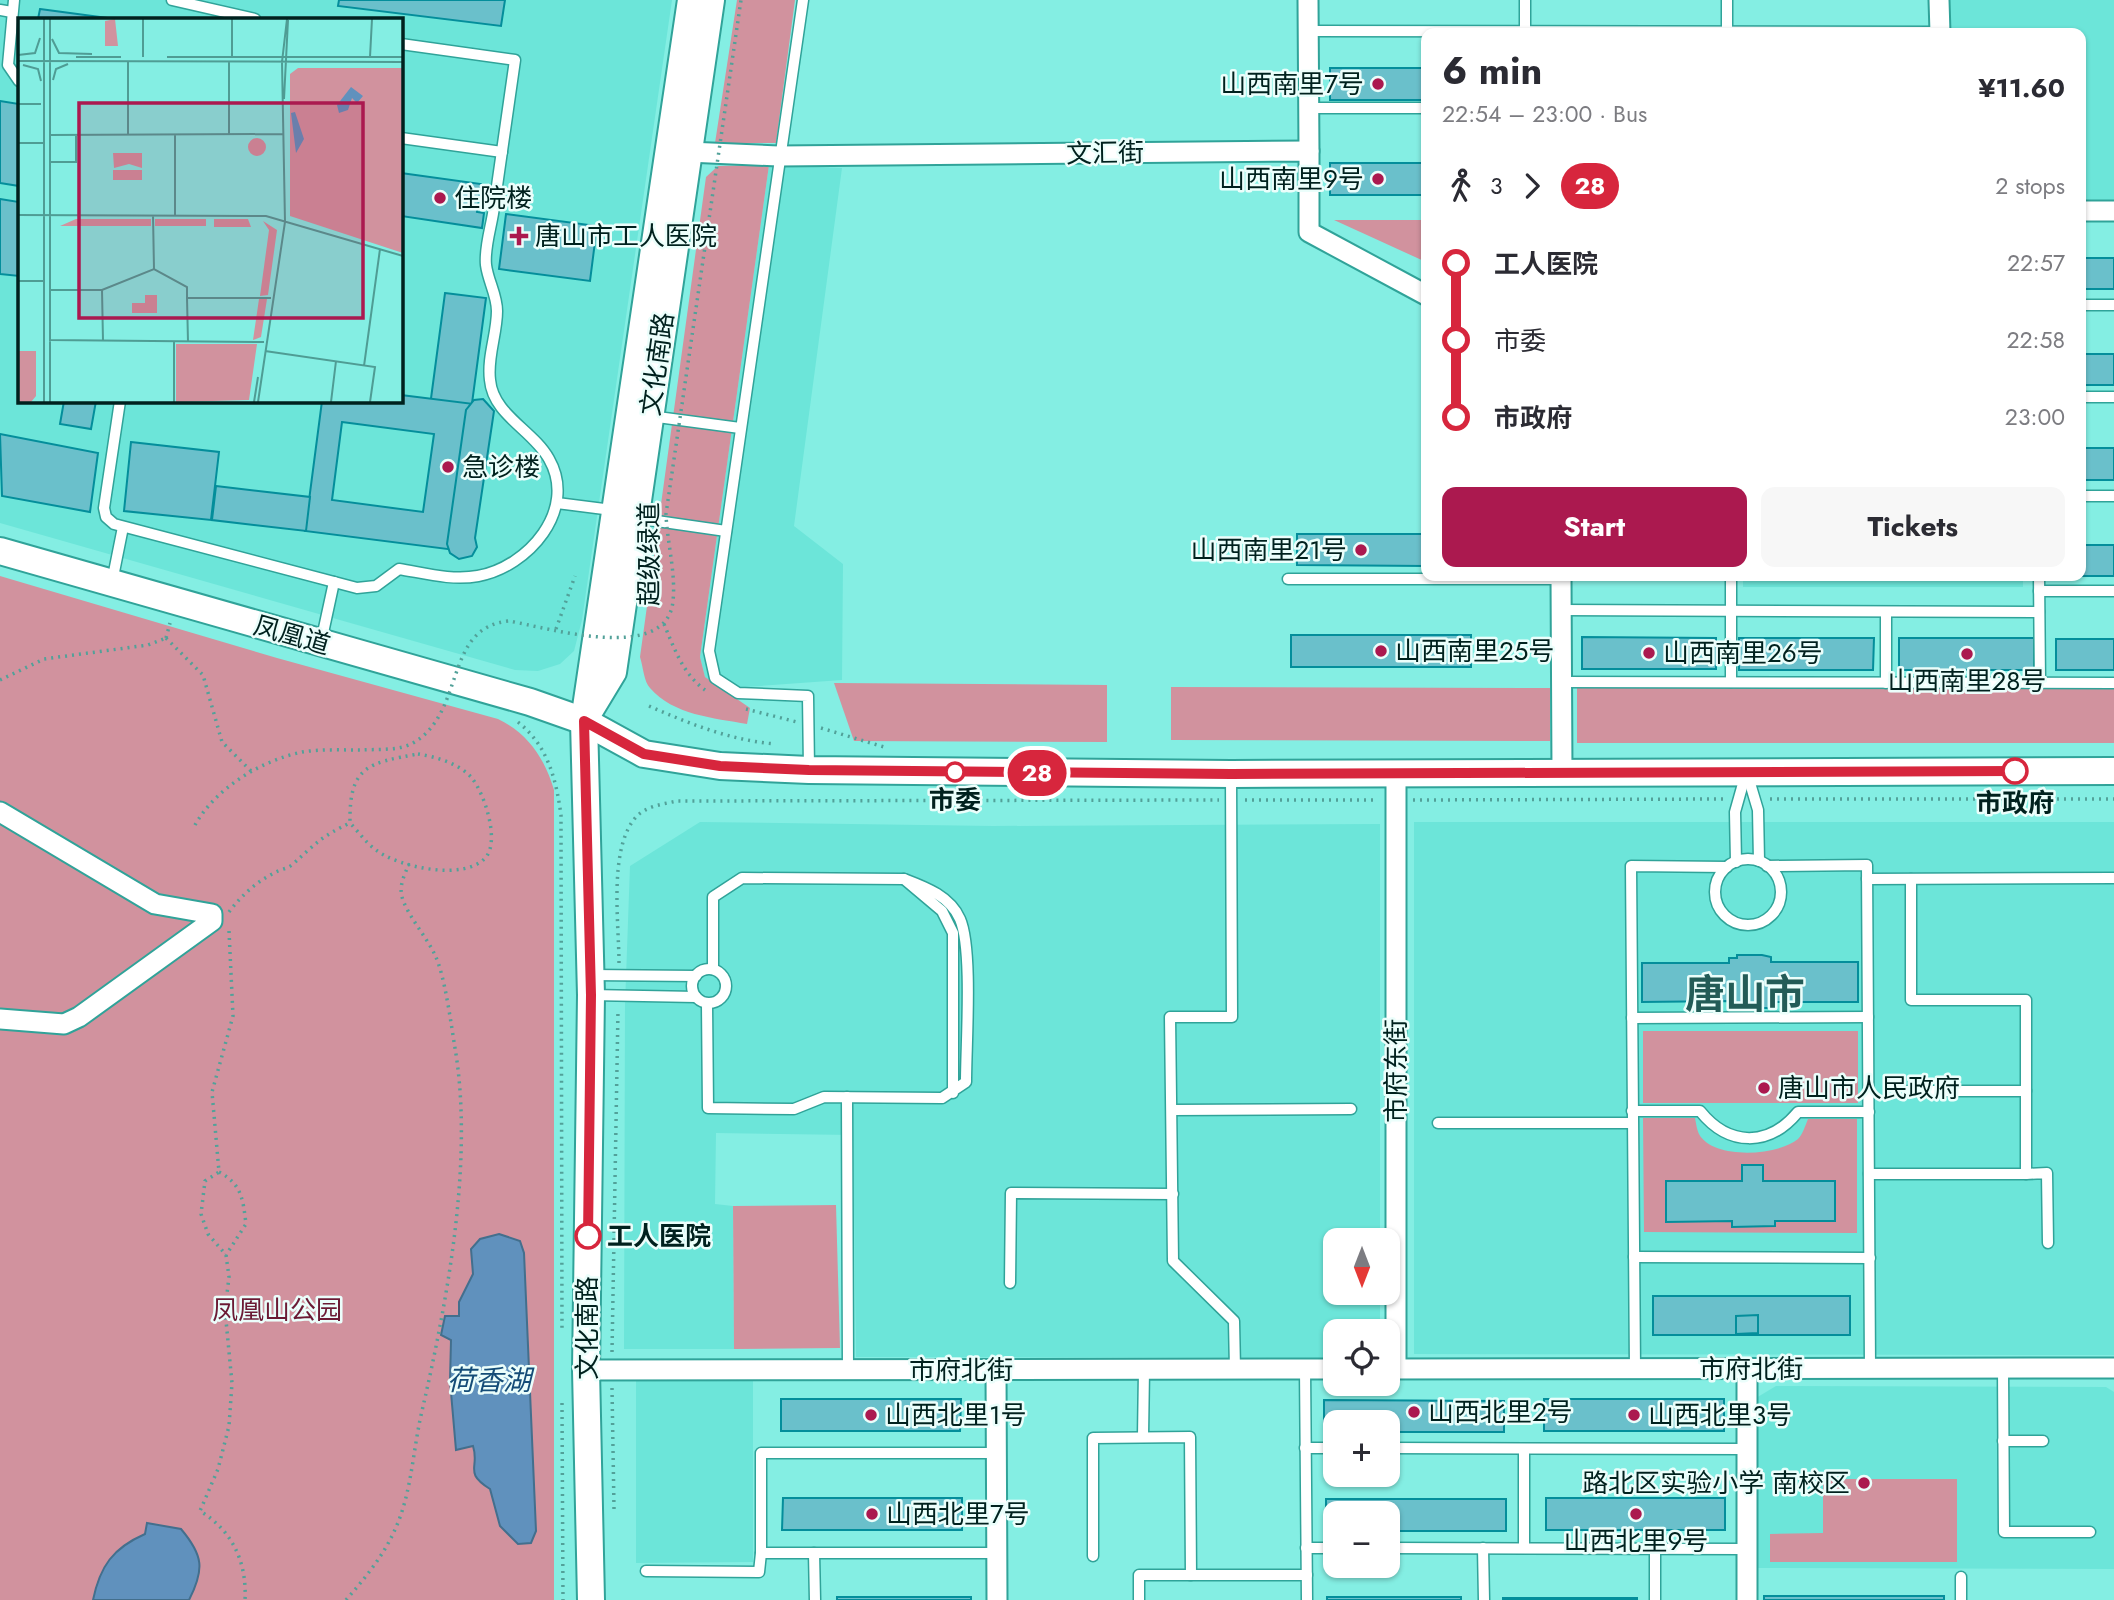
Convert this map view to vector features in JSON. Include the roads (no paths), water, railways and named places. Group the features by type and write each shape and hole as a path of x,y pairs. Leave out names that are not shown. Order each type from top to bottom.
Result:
{"street":[{"name":"文化南路","path":"591,1600 599,1369 584,721 613,672 626,514 691,0"},
{"name":"文化南路","path":"626,514 650,415 711,0"},
{"path":"1308,0 1309,232 1421,292"},
{"path":"1939,0 1940,28"},
{"name":"文汇街","path":"688,152 778,156 1309,151"},
{"path":"2086,211 2114,211"},
{"name":"凤凰道","path":"0,551 524,700 584,721 644,754 720,766 809,759 1231,787 1396,773 2114,771"},
{"path":"1561,581 1562,773"},
{"name":"市府东街","path":"1392,1319 1396,773"},
{"path":"0,811 155,904 210,911 212,921 79,1017 64,1024 0,1019"},
{"name":"市府北街","path":"1400,1369 2114,1368"},
{"name":"市府北街","path":"599,1369 1323,1369"},
{"path":"1747,1369 1747,1600"},
{"path":"996,1370 997,1600"}],"lane":[{"path":"13,0 8,65 18,80"},
{"path":"172,0 251,18"},
{"path":"803,0 783,149 778,156 709,664 715,678 738,693 808,696 809,759"},
{"path":"1525,0 1525,28"},
{"path":"1727,0 1727,28"},
{"path":"0,10 12,12"},
{"path":"1308,32 1421,32"},
{"path":"120,402 104,508 106,517 123,527 357,587 376,586 399,569 459,578 480,576 518,559 536,543 551,524 557,503 556,481 550,461 538,442 501,407 492,391 489,377 497,313 486,264 515,60 402,44"},
{"path":"1309,108 1421,108"},
{"path":"402,138 502,152"},
{"path":"2086,305 2114,305"},
{"path":"2086,397 2114,397"},
{"path":"650,415 740,428"},
{"path":"2086,496 2114,496"},
{"path":"557,503 726,531"},
{"path":"112,583 123,527"},
{"path":"1288,579 1421,578"},
{"path":"1731,581 1731,682"},
{"path":"2039,581 2039,683"},
{"path":"321,643 334,582"},
{"path":"2039,591 2114,591"},
{"path":"1561,610 2039,612"},
{"path":"1885,683 1886,612"},
{"path":"1561,682 2114,683"},
{"path":"1746,773 1758,810 1763,864 1779,882 1779,902 1767,919 1748,925 1729,919 1717,903 1716,883 1732,864 1735,812 1746,773"},
{"path":"1231,787 1232,1017 1171,1017 1173,1261 1234,1321 1235,1369"},
{"path":"1635,1369 1631,866 1732,864 1867,865 1870,1368"},
{"path":"707,1004 708,1108 794,1110 824,1097 942,1098 966,1082 966,940 959,917 936,891 904,879 742,878 713,897 713,969"},
{"path":"1867,879 2114,878"},
{"path":"1911,879 1911,1000 2026,1000 2026,1174"},
{"path":"591,985 618,995 695,997 707,1004 718,1001 727,986 723,975 713,969 703,970 695,976 692,986 695,997"},
{"path":"591,985 619,975 695,976"},
{"path":"1632,1018 1868,1017"},
{"path":"1908,1091 2026,1091"},
{"path":"846,1097 848,1370"},
{"path":"1172,1110 1351,1109"},
{"path":"1632,1111 1700,1111 1713,1127 1737,1137 1763,1138 1785,1127 1798,1112 1869,1112"},
{"path":"1438,1123 1632,1123"},
{"path":"1869,1174 2047,1173 2048,1243"},
{"path":"1010,1283 1011,1192 1173,1194"},
{"path":"1634,1257 1870,1258"},
{"path":"2003,1368 2004,1532 2090,1532"},
{"path":"1305,1369 1307,1600"},
{"path":"1143,1437 1144,1370"},
{"path":"1093,1556 1093,1438 1190,1437 1191,1575"},
{"path":"2003,1441 2043,1441"},
{"path":"1305,1448 1323,1448"},
{"path":"1400,1448 1747,1449"},
{"path":"1524,1449 1524,1548"},
{"path":"646,1571 760,1572 761,1453 997,1453"},
{"path":"1306,1548 1323,1548"},
{"path":"1400,1548 1747,1549"},
{"path":"1483,1548 1484,1600"},
{"path":"1655,1549 1655,1600"},
{"path":"761,1553 997,1553"},
{"path":"814,1553 815,1600"},
{"path":"1139,1600 1139,1575 1307,1575"},
{"path":"1961,1577 1961,1600"}],"water":[{"name":"荷香湖","path":"499,1234 520,1241 524,1253 536,1531 531,1543 518,1544 500,1526 490,1489 475,1474 473,1446 456,1450 450,1381 451,1340 441,1335 445,1316 459,1316 459,1302 473,1274 471,1249 480,1239"},
{"path":"147,1523 181,1529 194,1547 199,1571 189,1600 93,1600 104,1568 124,1545 145,1534"}],"place":[{"name":"山西南里7号","path":"1378,84"},
{"name":"山西南里9号","path":"1378,179"},
{"name":"住院楼","path":"440,198"},
{"name":"唐山市工人医院","path":"519,236"},
{"name":"急诊楼","path":"448,467"},
{"name":"山西南里21号","path":"1361,550"},
{"name":"山西南里25号","path":"1381,651"},
{"name":"山西南里26号","path":"1649,653"},
{"name":"山西南里28号","path":"1967,654"},
{"name":"市政府","path":"2015,771"},
{"name":"市委","path":"955,772"},
{"name":"唐山市人民政府","path":"1764,1088"},
{"name":"工人医院","path":"588,1236"},
{"name":"山西北里2号","path":"1414,1412"},
{"name":"山西北里1号","path":"871,1415"},
{"name":"山西北里3号","path":"1634,1415"},
{"name":"路北区实验小学 南校区","path":"1864,1483"},
{"name":"山西北里7号","path":"872,1514"},
{"name":"山西北里9号","path":"1636,1514"}],"district":[{"name":"唐山市","path":"1745,994"}],"park label":[{"name":"凤凰山公园","path":"277,1310"}]}
